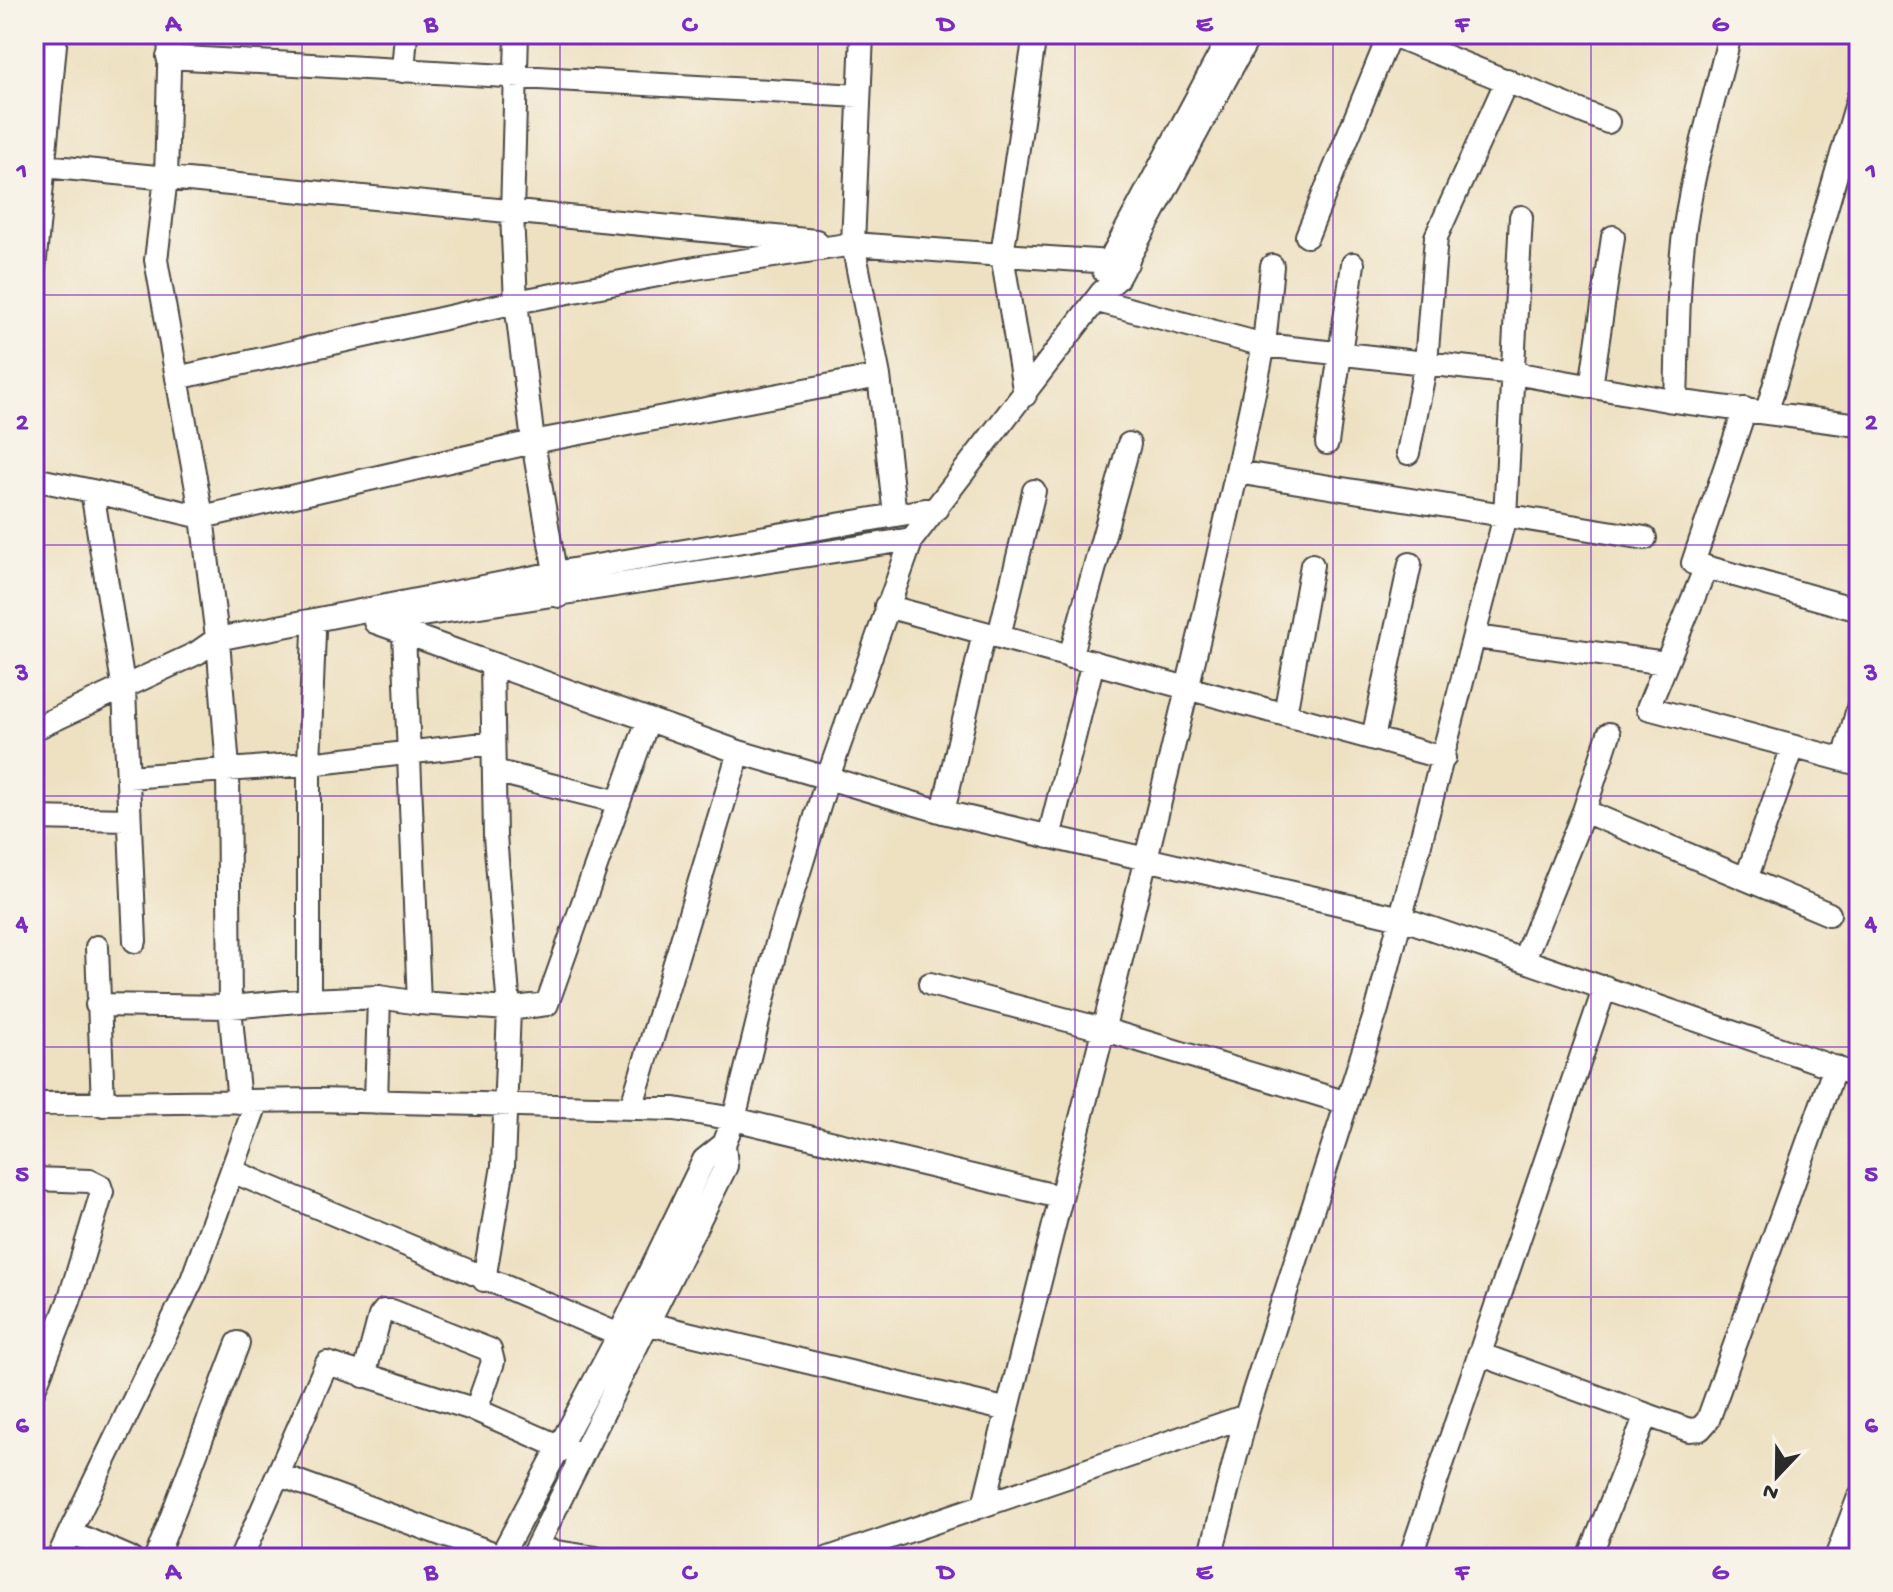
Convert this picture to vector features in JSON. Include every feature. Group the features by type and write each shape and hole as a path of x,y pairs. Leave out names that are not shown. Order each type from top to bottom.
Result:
{"street":[{"path":"34,269 38,166 56,34"},
{"path":"403,71 406,34"},
{"path":"517,34 512,214 516,302 533,442 559,596"},
{"path":"862,34 853,244 879,376 895,515"},
{"path":"1025,395 1002,255 1035,34"},
{"path":"1118,263 1231,34"},
{"path":"596,1558 542,1555 634,1334 726,1166 724,1144 734,1119 776,947 828,777 912,539 1100,296 1250,34"},
{"path":"1307,236 1390,34 1608,122"},
{"path":"1676,401 1683,243 1699,150 1712,114 1730,34"},
{"path":"58,1558 192,1280 232,1171 248,1102 230,1007 228,768 211,649 202,517 156,260 166,178 169,45 403,71 859,96"},
{"path":"1408,453 1426,363 1436,237 1507,80"},
{"path":"1859,96 1756,410 1693,563 1859,610"},
{"path":"38,166 512,214 853,244 1118,263"},
{"path":"1210,1558 1246,1416 1347,1103 1401,918 1505,516 1521,217"},
{"path":"1591,387 1613,237"},
{"path":"177,378 516,302 695,268 853,244"},
{"path":"1327,443 1353,264"},
{"path":"984,1505 1237,472 1264,345 1272,266"},
{"path":"1100,296 1264,345 1514,373 1676,401 1859,425"},
{"path":"34,479 202,517 533,442 879,376"},
{"path":"1070,657 1129,444"},
{"path":"1237,472 1645,538"},
{"path":"92,491 124,690 135,941"},
{"path":"943,812 1034,491"},
{"path":"34,729 211,649 555,573 937,508"},
{"path":"211,649 912,539"},
{"path":"1373,738 1410,564"},
{"path":"1285,714 1312,565"},
{"path":"1706,567 1648,708 1852,762 1859,705"},
{"path":"886,606 1444,758"},
{"path":"375,622 739,752 943,812 1401,918 1859,1076"},
{"path":"309,1000 309,764 314,632"},
{"path":"404,633 419,1003"},
{"path":"1476,637 1666,663"},
{"path":"1049,837 1093,662"},
{"path":"484,1280 498,1213 509,1009 495,836 492,664"},
{"path":"97,1005 230,1007 379,997 509,1009 547,1004 648,720"},
{"path":"1524,959 1584,811 1609,734"},
{"path":"128,777 309,764 493,743"},
{"path":"1746,879 1793,747"},
{"path":"631,1108 739,752"},
{"path":"494,771 619,802"},
{"path":"1584,811 1829,914"},
{"path":"34,818 129,820"},
{"path":"97,947 103,1105"},
{"path":"930,984 1102,1029 1347,1103"},
{"path":"1410,1558 1605,987"},
{"path":"376,1102 379,997"},
{"path":"1479,1354 1689,1430 1700,1429 1708,1420 1835,1067"},
{"path":"34,1104 376,1102 675,1109 734,1119 1060,1197"},
{"path":"232,1171 484,1280 634,1334 1008,1410"},
{"path":"34,1179 90,1181 100,1186 102,1192 69,1301 34,1389"},
{"path":"364,1376 380,1316 384,1311 392,1311 490,1350 493,1362 476,1410"},
{"path":"280,1475 502,1557 558,1446 634,1334"},
{"path":"156,1558 238,1343"},
{"path":"241,1558 327,1363 476,1410 581,1456"},
{"path":"1589,1558 1646,1415"},
{"path":"829,1558 1246,1416"},
{"path":"1836,1558 1859,1497"},
{"path":"70,1532 130,1558"}]}
